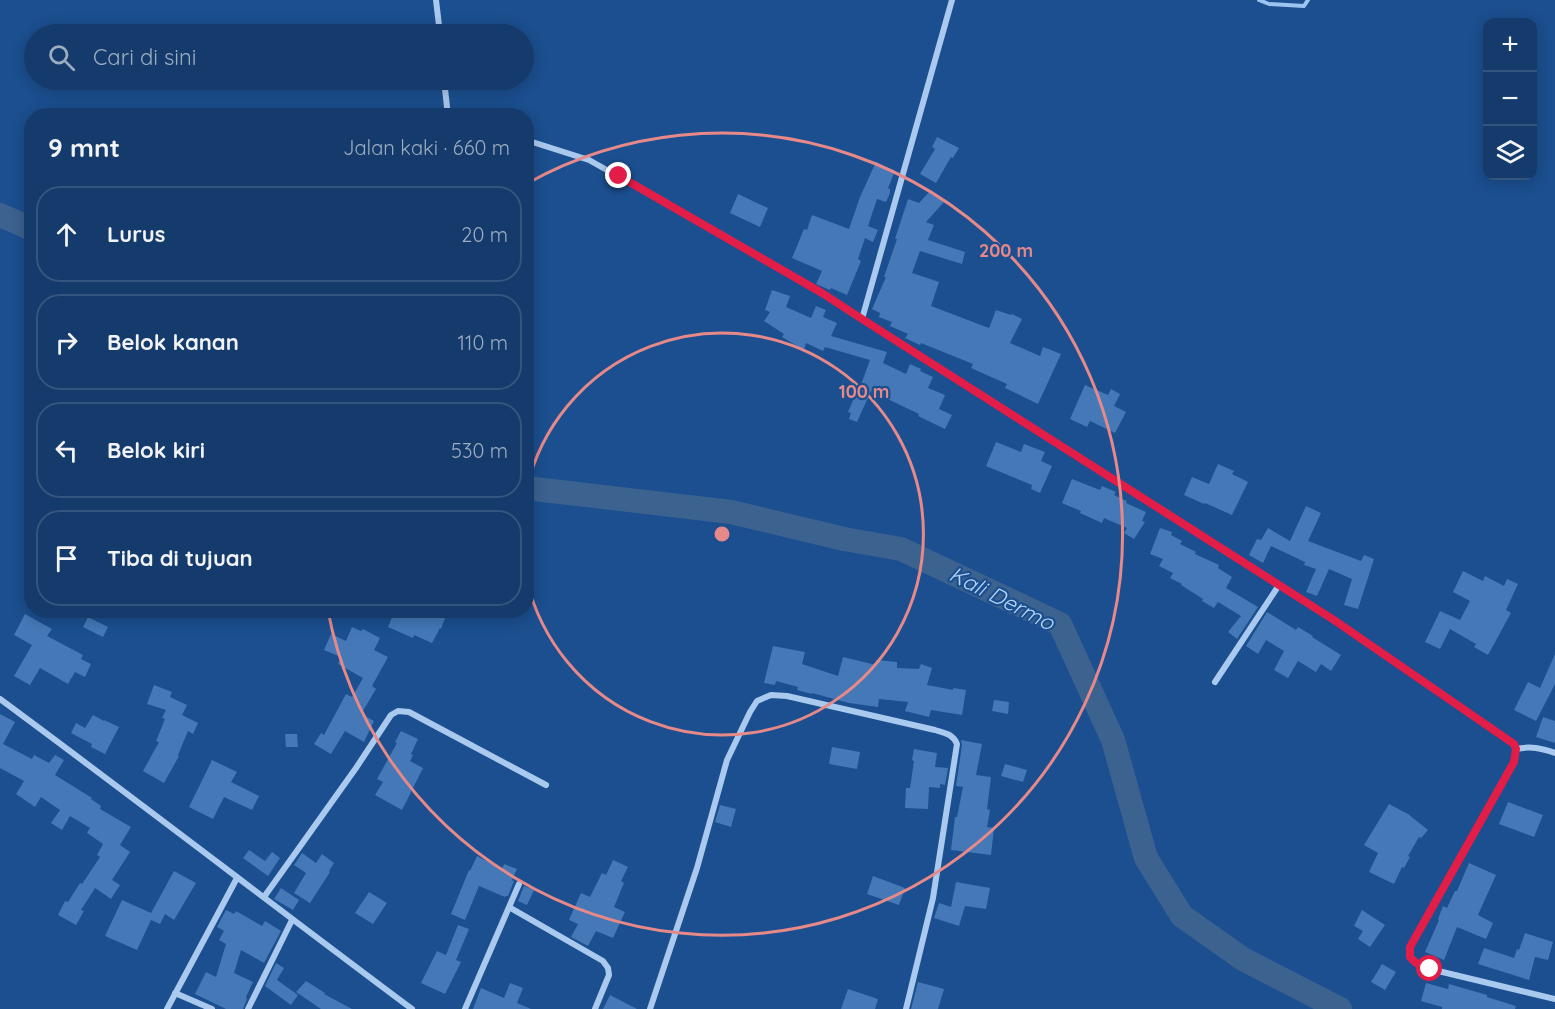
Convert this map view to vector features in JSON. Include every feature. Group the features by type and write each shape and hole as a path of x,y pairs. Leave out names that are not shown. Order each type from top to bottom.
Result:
{"street":[{"path":"436,0 439,24"},
{"path":"862,319 952,0"},
{"path":"445,90 447,108"},
{"path":"534,143 599,165 782,270 862,319 1344,626 1514,744 1516,749 1514,762 1410,947 1409,953 1416,963 1430,969 1555,999"},
{"path":"1215,682 1279,585"},
{"path":"650,1009 697,868 727,760 753,706 757,701 771,695 787,696 935,730 955,738 957,744 951,788 933,898 906,1009"},
{"path":"0,699 412,1009"},
{"path":"264,897 391,715 398,711 409,712 546,785"},
{"path":"1516,749 1536,747 1555,753"},
{"path":"167,1009 237,878"},
{"path":"465,1009 519,884"},
{"path":"509,907 603,961 608,968 609,975 595,1009"},
{"path":"248,1009 292,920"},
{"path":"176,993 213,1009"}],"building":[{"path":"937,137 959,148 936,183 920,174 935,149 932,147"},
{"path":"876,162 895,171 888,188 890,193 886,202 877,199 868,226 878,230 873,242 865,238 858,259 861,261 847,295 816,284 822,271 792,258 812,215 849,229"},
{"path":"931,190 944,202 926,222 934,225 928,240 965,252 962,264 920,251 912,273 939,282 931,306 989,328 996,310 1012,314 1022,319 1010,343 1040,356 1043,347 1061,354 1038,404 1005,388 1007,384 971,368 973,364 905,338 908,334 890,326 892,322 879,317 880,313 872,309 886,277 884,277 908,199 919,203"},
{"path":"738,194 768,208 760,227 730,213"},
{"path":"772,290 790,296 786,307 811,318 816,306 826,310 823,317 837,323 831,336 887,352 883,363 906,374 910,364 933,377 928,388 945,395 939,409 952,415 945,429 871,391 857,422 849,419 851,413 848,412 856,398 870,360 825,347 823,351 806,343 804,350 782,337 784,334 764,321 770,312 765,310"},
{"path":"1085,385 1108,395 1111,389 1120,394 1114,406 1126,412 1115,433 1090,421 1087,427 1070,419"},
{"path":"996,442 1021,452 1024,444 1045,452 1041,461 1052,466 1040,493 1031,489 1032,485 986,466"},
{"path":"1218,464 1234,471 1232,474 1248,482 1232,515 1184,495 1192,477 1209,484"},
{"path":"1072,479 1100,490 1102,486 1116,492 1114,495 1127,501 1126,503 1146,512 1142,521 1145,522 1134,539 1124,533 1127,528 1104,518 1102,523 1062,503"},
{"path":"1306,506 1321,513 1308,541 1361,561 1364,555 1374,559 1358,609 1344,605 1352,579 1329,569 1317,596 1306,592 1316,569 1304,565 1305,562 1271,546 1263,563 1249,555 1257,539 1261,540 1268,528 1290,541"},
{"path":"1160,528 1172,532 1171,535 1182,541 1180,544 1196,552 1195,554 1219,565 1218,568 1232,577 1226,588 1258,607 1237,639 1228,632 1241,616 1218,602 1214,608 1202,601 1203,599 1170,578 1173,573 1159,566 1163,559 1150,554"},
{"path":"1463,571 1483,581 1485,576 1504,586 1507,579 1518,584 1506,610 1511,613 1488,655 1474,647 1476,644 1450,629 1440,649 1425,642 1440,611 1460,620 1470,601 1453,592"},
{"path":"1267,612 1296,630 1298,627 1341,655 1331,671 1321,664 1316,672 1298,661 1288,678 1274,670 1284,651 1266,640 1258,654 1246,646"},
{"path":"24,616 24,618 32,618 52,629 47,636 83,655 81,659 91,664 85,677 75,672 68,684 40,668 30,685 14,676 32,645 14,635"},
{"path":"88,618 90,618 108,627 103,637 83,627"},
{"path":"392,618 445,618 432,643 388,627"},
{"path":"352,627 361,631 363,629 380,638 374,650 388,657 372,686 376,689 361,714 374,721 364,742 345,731 331,754 314,744 321,733 324,735 346,694 352,697 363,678 338,664 341,657 324,650 331,634 346,641"},
{"path":"773,646 805,652 802,664 838,676 843,657 876,665 876,660 897,662 897,668 919,669 921,664 932,668 927,685 966,690 962,715 931,710 929,717 905,711 908,702 879,699 878,707 812,694 797,690 798,687 776,681 775,685 764,683"},
{"path":"1555,654 1555,684 1536,721 1514,710 1528,682 1540,688"},
{"path":"154,685 172,692 170,697 187,705 182,715 198,723 193,734 188,731 179,756 164,783 143,771 159,742 156,741 165,719 162,718 166,710 147,704"},
{"path":"994,700 1009,702 1008,714 992,711"},
{"path":"0,714 15,722 3,744 32,759 34,755 49,763 55,755 64,760 55,775 92,798 101,806 100,809 131,827 120,845 130,852 112,880 120,885 111,899 95,888 81,910 84,911 76,925 58,915 65,901 68,902 100,857 97,855 103,844 87,833 90,828 70,816 62,830 51,823 60,810 41,797 35,807 16,794 24,781 0,768"},
{"path":"93,715 119,727 105,754 71,733 76,723 85,728"},
{"path":"1543,717 1555,721 1555,743 1536,737"},
{"path":"401,731 418,739 410,761 423,768 402,810 375,795 383,782 377,779"},
{"path":"285,734 297,734 298,747 286,747"},
{"path":"961,740 982,744 976,775 991,777 987,827 994,828 991,855 951,850 955,817 957,817 963,787 956,786"},
{"path":"832,747 860,752 857,769 829,764"},
{"path":"914,749 937,753 935,767 948,768 945,785 940,784 940,788 929,787 928,809 905,808 906,788 910,788"},
{"path":"212,760 237,772 231,782 259,796 252,810 224,797 213,819 189,807"},
{"path":"1005,764 1027,770 1023,782 1001,776"},
{"path":"1508,802 1543,815 1534,837 1499,824"},
{"path":"1389,804 1408,814 1428,830 1421,838 1419,837 1394,884 1369,872 1378,853 1364,845"},
{"path":"720,805 736,809 731,827 715,822"},
{"path":"249,850 265,861 272,852 280,858 268,876 243,858"},
{"path":"302,853 316,863 322,854 334,863 310,903 294,893 306,873 294,865"},
{"path":"477,856 502,869 504,864 517,869 508,896 505,897 479,886 465,920 451,914"},
{"path":"613,860 628,867 621,881 624,883 614,907 625,912 613,938 596,931 588,946 571,937 578,924 569,920 581,893 590,897 602,873 606,875"},
{"path":"1469,863 1496,875 1478,915 1493,923 1486,939 1457,927 1444,960 1425,952 1443,906 1447,908"},
{"path":"174,871 196,883 174,920 165,914 160,924 151,920 137,950 105,936 122,900 151,913"},
{"path":"873,876 905,888 899,905 867,894"},
{"path":"956,882 990,888 986,909 965,906 959,926 934,918 939,903 951,907"},
{"path":"524,886 534,890 527,905 518,901"},
{"path":"281,888 299,900 293,910 274,899"},
{"path":"369,892 387,903 373,924 355,913"},
{"path":"226,910 234,914 236,911 262,926 265,921 281,931 264,963 241,950 234,973 253,982 243,1009 226,1009 195,994 206,972 216,977 226,944 219,940 224,931 217,927"},
{"path":"1362,910 1385,925 1370,947 1358,939 1363,931 1354,926"},
{"path":"458,925 469,929 456,960 461,962 445,994 421,983 437,951 446,955"},
{"path":"1525,933 1553,942 1548,960 1535,957 1529,980 1478,964 1484,948 1514,958"},
{"path":"276,963 284,968 277,980 298,995 291,1005 265,986"},
{"path":"1382,964 1396,972 1385,990 1371,982"},
{"path":"306,981 352,1009 321,1009 296,992"},
{"path":"918,982 944,989 938,1009 911,1009"},
{"path":"510,983 523,988 517,1003 531,1009 473,1009 481,988 504,998"},
{"path":"1426,983 1448,989 1449,984 1516,1006 1515,1009 1442,1009 1442,1007 1421,1001"},
{"path":"848,989 878,999 875,1009 841,1009"},
{"path":"610,995 637,1009 603,1009"}],"waterway":[{"path":"1259,0 1269,4 1304,6 1308,0"},
{"name":"Kali Dermo","path":"0,215 24,226"},
{"name":"Kali Dermo","path":"534,489 731,512 844,539 901,549 1060,624 1113,740 1146,858 1182,916 1243,959 1340,1009"}],"route":[{"path":"619,176 822,293 1334,620 1514,744 1516,756 1514,762 1410,947 1410,957 1416,963 1430,969"}]}
